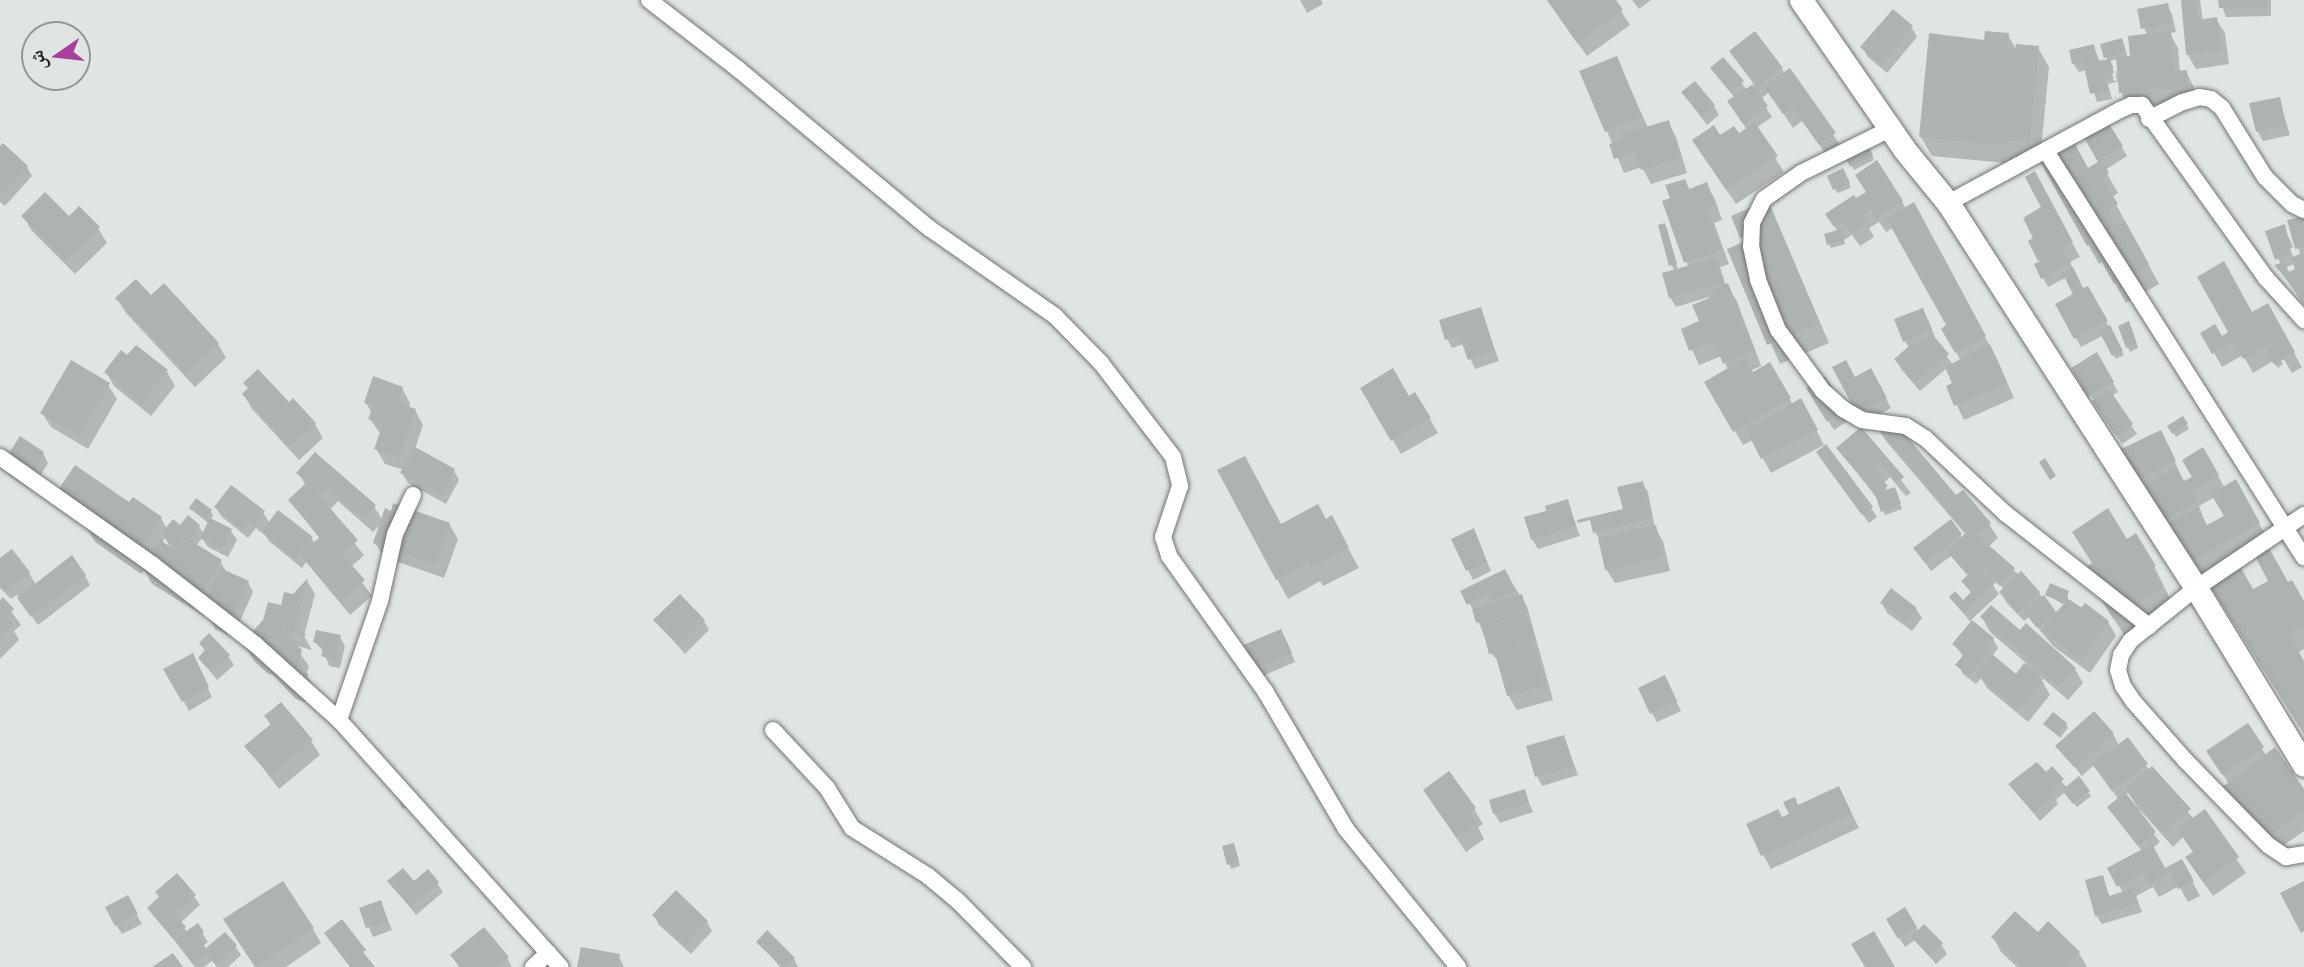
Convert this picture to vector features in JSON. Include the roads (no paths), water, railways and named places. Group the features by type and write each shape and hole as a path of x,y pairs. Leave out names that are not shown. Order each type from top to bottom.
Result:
{"main road":[{"path":"1801,0 1890,129 1948,203 2196,588 2304,765"}],"street":[{"path":"649,0 747,76 929,228 1055,316 1101,363 1173,457 1180,486 1163,537 1169,556 1265,691 1346,829 1458,967"},
{"path":"2149,120 2183,102 2199,97 2211,99 2222,108 2264,177 2292,204 2304,209"},
{"path":"1948,203 2131,105 2142,105 2149,120 2266,278 2304,320"},
{"path":"1890,129 1801,173 1764,199 1752,223 1751,246 1758,280 1778,330 1823,391 1843,410 1862,420 1906,426 1926,439 2006,514 2149,626"},
{"path":"2046,151 2304,557"},
{"path":"0,457 153,565 256,645 339,720 561,967"},
{"path":"339,720 380,601 395,534 413,495"},
{"path":"2304,515 2196,588 2131,640 2121,655 2118,670 2123,686 2185,760 2268,845 2286,857 2304,854"},
{"path":"773,730 827,788 852,828 928,876 957,900 1023,967"},
{"path":"533,967 548,953"}]}
